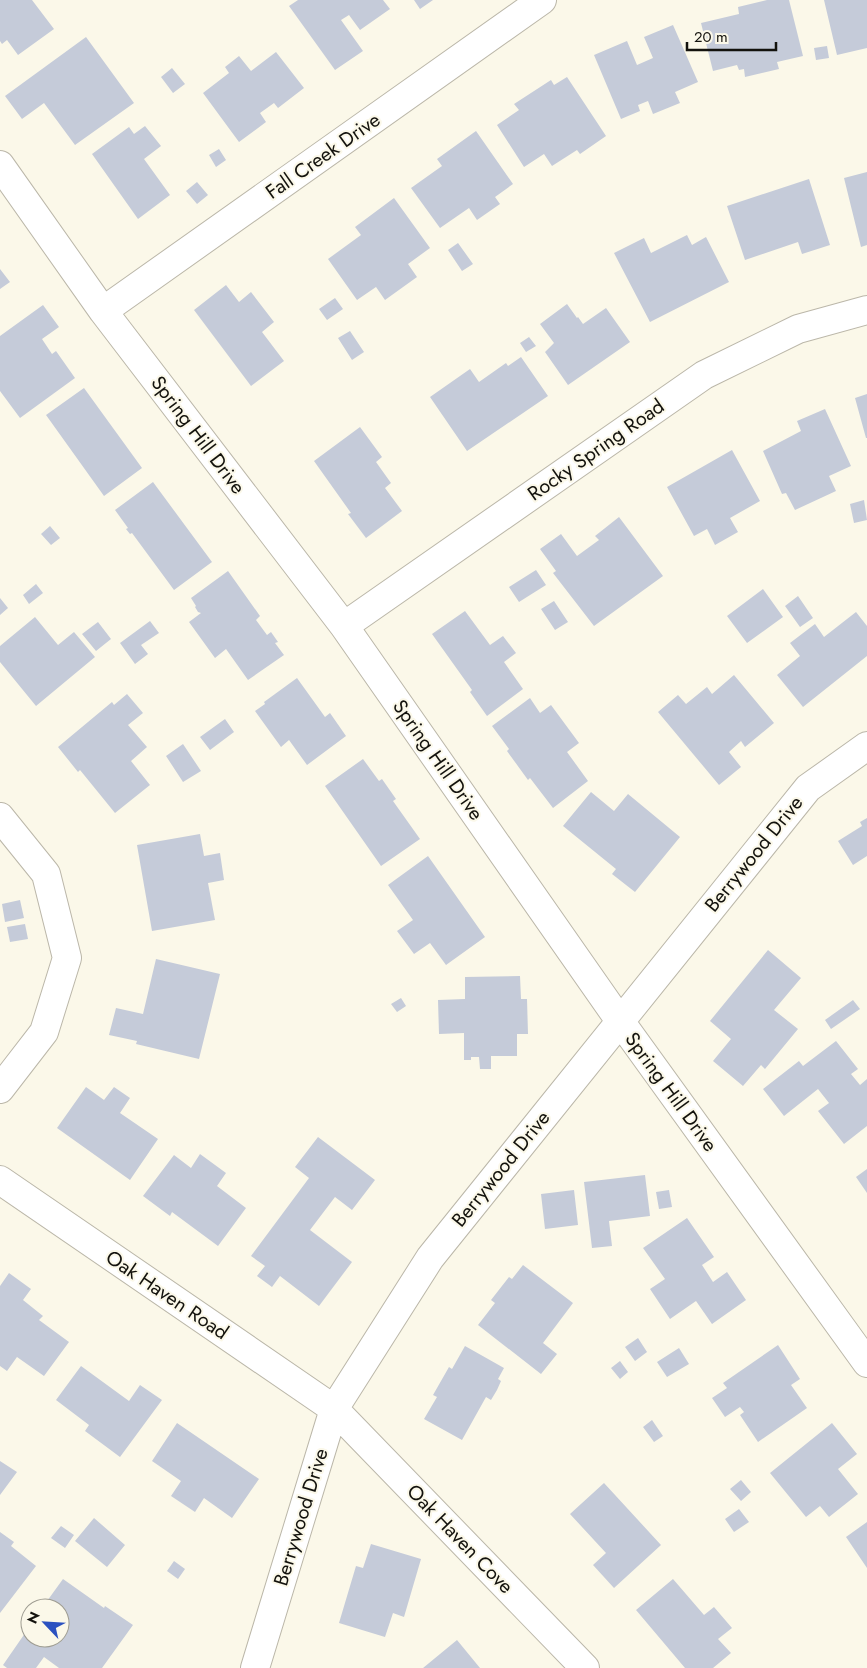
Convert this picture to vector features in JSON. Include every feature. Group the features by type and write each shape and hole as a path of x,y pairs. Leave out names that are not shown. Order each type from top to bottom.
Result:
{"street":[{"name":"Fall Creek Drive","path":"103,311 542,0"},
{"name":"Spring Hill Drive","path":"0,164 103,311 344,626 620,1021 867,1363"},
{"name":"Rocky Spring Road","path":"344,626 704,375 798,329 867,310"},
{"name":"Berrywood Drive","path":"255,1668 334,1409 430,1258 808,788 867,746"},
{"path":"0,817 46,874 67,958 44,1032 0,1090"},
{"name":"Oak Haven Road","path":"0,1180 334,1409"},
{"name":"Oak Haven Cove","path":"334,1409 585,1668"}],"building":[{"path":"0,0 32,0 54,29 18,55 7,40 2,44 0,41"},
{"path":"298,0 383,0 390,9 360,30 349,15 341,20 363,51 335,70 289,6"},
{"path":"414,0 433,0 420,9"},
{"path":"767,0 789,0 803,56 777,62 779,69 745,77 744,69 739,70 737,65 713,71 701,23 739,14 738,7"},
{"path":"824,0 867,0 867,48 837,55"},
{"path":"673,25 698,82 675,92 680,103 653,114 648,101 638,105 640,111 621,119 594,55 627,41 637,65 653,58 644,37"},
{"path":"86,37 134,103 75,145 44,103 22,119 5,96"},
{"path":"827,46 829,58 816,60 814,48"},
{"path":"276,52 304,88 278,108 274,103 260,113 266,122 239,142 203,93 229,73 225,67 239,56 251,71"},
{"path":"172,68 185,84 173,93 161,77"},
{"path":"567,77 606,136 580,154 577,150 552,166 544,154 524,167 497,125 519,110 514,104 551,80 554,85"},
{"path":"145,126 161,146 144,159 170,195 138,219 92,154 129,127 134,134"},
{"path":"476,131 513,184 495,197 500,204 477,220 469,208 440,228 411,188 442,166 437,159"},
{"path":"219,149 226,160 216,167 209,155"},
{"path":"867,172 867,245 861,247 844,178"},
{"path":"809,179 830,245 802,254 798,242 745,260 727,206"},
{"path":"197,182 208,195 197,204 186,191"},
{"path":"394,198 430,248 408,264 417,277 385,300 376,287 357,300 328,259 361,235 355,227"},
{"path":"687,235 692,245 706,237 729,282 650,322 614,253 644,238 651,253"},
{"path":"458,243 473,264 462,271 448,250"},
{"path":"0,269 10,282 0,289"},
{"path":"226,285 239,302 251,292 274,322 262,332 284,361 251,386 194,310"},
{"path":"335,298 343,309 327,320 319,309"},
{"path":"567,304 583,324 606,308 630,342 568,385 545,352 554,343 540,324"},
{"path":"43,305 59,327 42,339 52,354 56,351 75,378 20,418 0,391 0,336"},
{"path":"350,331 364,352 352,360 338,338"},
{"path":"529,337 536,346 526,352 520,343"},
{"path":"521,357 548,396 467,451 430,397 470,369 479,382 506,363 508,366"},
{"path":"84,388 142,468 104,496 46,415"},
{"path":"867,394 867,438 866,438 855,398"},
{"path":"825,409 851,466 829,476 836,491 795,510 786,493 782,494 763,451 801,431 797,421"},
{"path":"360,427 382,457 376,462 391,483 385,488 402,511 366,538 348,514 351,513 314,461"},
{"path":"732,450 760,501 730,518 738,532 715,545 707,529 694,536 667,487"},
{"path":"153,482 212,562 174,590 132,533 130,534 126,529 128,528 115,510"},
{"path":"864,500 867,520 854,523 850,504"},
{"path":"619,517 663,576 594,626 553,573 556,571 540,549 561,534 577,556 599,540 595,536"},
{"path":"50,526 60,538 51,545 41,534"},
{"path":"536,570 546,585 519,602 509,587"},
{"path":"228,571 260,616 256,620 267,635 271,632 278,642 275,643 284,655 248,680 226,649 215,658 189,622 201,613 198,612 191,598"},
{"path":"36,584 43,593 29,604 23,595"},
{"path":"763,589 783,617 747,643 727,616"},
{"path":"798,596 813,618 800,627 785,606"},
{"path":"0,598 8,608 0,615"},
{"path":"554,601 568,622 555,630 541,609"},
{"path":"465,611 490,645 503,636 516,653 504,662 523,689 487,716 470,692 472,690 432,634"},
{"path":"856,612 867,626 867,656 803,707 777,675 800,656 790,643 815,624 824,637"},
{"path":"35,617 58,645 74,632 95,657 36,706 0,662 0,646"},
{"path":"150,621 159,633 141,645 148,654 135,664 120,643"},
{"path":"98,622 111,639 96,651 82,634"},
{"path":"734,675 774,723 745,747 741,741 729,752 741,767 719,785 658,712 678,695 686,704 707,687 712,694"},
{"path":"297,678 325,717 330,713 346,736 307,765 289,740 281,747 255,711 265,704 264,702"},
{"path":"127,694 143,713 128,725 147,747 131,761 150,785 115,813 80,770 78,772 58,747 112,702 114,705"},
{"path":"530,698 540,713 551,705 579,743 567,752 588,781 553,808 530,778 528,780 492,726"},
{"path":"225,719 234,732 210,750 200,737"},
{"path":"183,744 201,771 183,782 166,756"},
{"path":"363,759 379,781 382,779 396,799 393,801 420,839 381,866 325,786"},
{"path":"591,792 614,811 628,794 680,837 635,892 612,874 616,869 563,826"},
{"path":"867,818 867,856 853,865 838,841 862,826 860,822"},
{"path":"200,834 204,856 220,853 224,880 208,883 215,920 152,931 137,845"},
{"path":"428,856 485,937 446,965 430,943 414,954 397,931 413,920 388,885"},
{"path":"20,900 24,918 5,922 2,904"},
{"path":"25,924 28,939 10,942 7,927"},
{"path":"768,950 801,978 774,1010 798,1029 765,1069 761,1065 743,1086 713,1061 731,1039 710,1021"},
{"path":"156,959 220,974 199,1059 136,1044 137,1041 109,1035 116,1008 143,1014"},
{"path":"520,976 521,999 527,999 528,1034 517,1034 517,1056 491,1056 491,1069 480,1069 479,1057 471,1057 471,1060 464,1060 464,1033 439,1034 438,1000 465,999 465,977"},
{"path":"401,998 406,1006 397,1012 391,1004"},
{"path":"853,1000 860,1009 831,1029 825,1020"},
{"path":"836,1041 858,1069 851,1074 860,1085 867,1079 867,1126 844,1144 818,1111 829,1103 818,1089 784,1116 763,1089 799,1061 803,1066"},
{"path":"86,1087 104,1100 114,1087 130,1098 120,1113 158,1139 130,1180 57,1128"},
{"path":"318,1137 375,1180 352,1210 335,1197 310,1230 352,1262 319,1306 280,1276 272,1287 257,1276 265,1266 251,1256 309,1178 295,1167"},
{"path":"200,1154 226,1173 217,1186 246,1208 218,1246 172,1212 170,1216 143,1196 174,1155 191,1168"},
{"path":"867,1169 867,1193 856,1177"},
{"path":"645,1175 650,1216 609,1221 612,1246 592,1248 584,1182"},
{"path":"574,1190 578,1225 545,1229 541,1194"},
{"path":"669,1190 672,1207 659,1209 656,1192"},
{"path":"687,1218 714,1257 702,1265 713,1282 727,1272 746,1300 712,1324 696,1301 670,1319 650,1289 665,1279 643,1248"},
{"path":"523,1265 573,1303 543,1343 557,1354 541,1374 478,1325 495,1303 491,1300 509,1277 512,1279"},
{"path":"9,1273 31,1289 23,1300 43,1316 39,1320 69,1342 44,1376 17,1357 7,1371 0,1366 0,1286"},
{"path":"638,1338 647,1352 635,1361 625,1347"},
{"path":"778,1345 800,1379 791,1385 807,1408 758,1442 740,1415 744,1412 740,1407 725,1417 712,1398 727,1388 723,1383"},
{"path":"465,1346 504,1368 498,1379 501,1381 497,1390 491,1400 486,1397 462,1440 424,1419 437,1397 433,1395 449,1367 452,1369"},
{"path":"679,1348 689,1364 667,1377 657,1362"},
{"path":"620,1361 628,1372 620,1379 611,1368"},
{"path":"81,1366 129,1401 140,1385 162,1400 120,1457 85,1431 89,1425 56,1400"},
{"path":"652,1420 663,1436 654,1442 643,1427"},
{"path":"177,1423 259,1479 232,1518 204,1498 195,1512 171,1496 181,1481 152,1461"},
{"path":"832,1423 857,1454 838,1469 858,1494 829,1517 820,1506 806,1517 770,1473"},
{"path":"0,1461 17,1472 0,1495"},
{"path":"741,1480 751,1492 741,1501 730,1489"},
{"path":"604,1483 661,1545 614,1588 593,1565 606,1553 570,1514"},
{"path":"739,1509 749,1522 734,1532 725,1519"},
{"path":"94,1518 125,1545 107,1567 75,1541"},
{"path":"867,1522 867,1568 846,1537"},
{"path":"61,1526 74,1535 65,1548 51,1538"},
{"path":"0,1532 14,1542 11,1546 36,1566 0,1613"},
{"path":"371,1544 421,1559 404,1617 393,1613 385,1637 339,1623 356,1566 363,1568"},
{"path":"174,1561 185,1569 178,1579 167,1571"},
{"path":"63,1579 104,1608 105,1606 133,1625 102,1668 59,1668 44,1657 36,1668 7,1668 3,1665 20,1640 20,1648 70,1648 70,1598 49,1598"},
{"path":"673,1579 704,1615 714,1607 732,1628 718,1639 731,1653 713,1668 685,1668 636,1610"},
{"path":"457,1640 480,1668 423,1668"}]}
